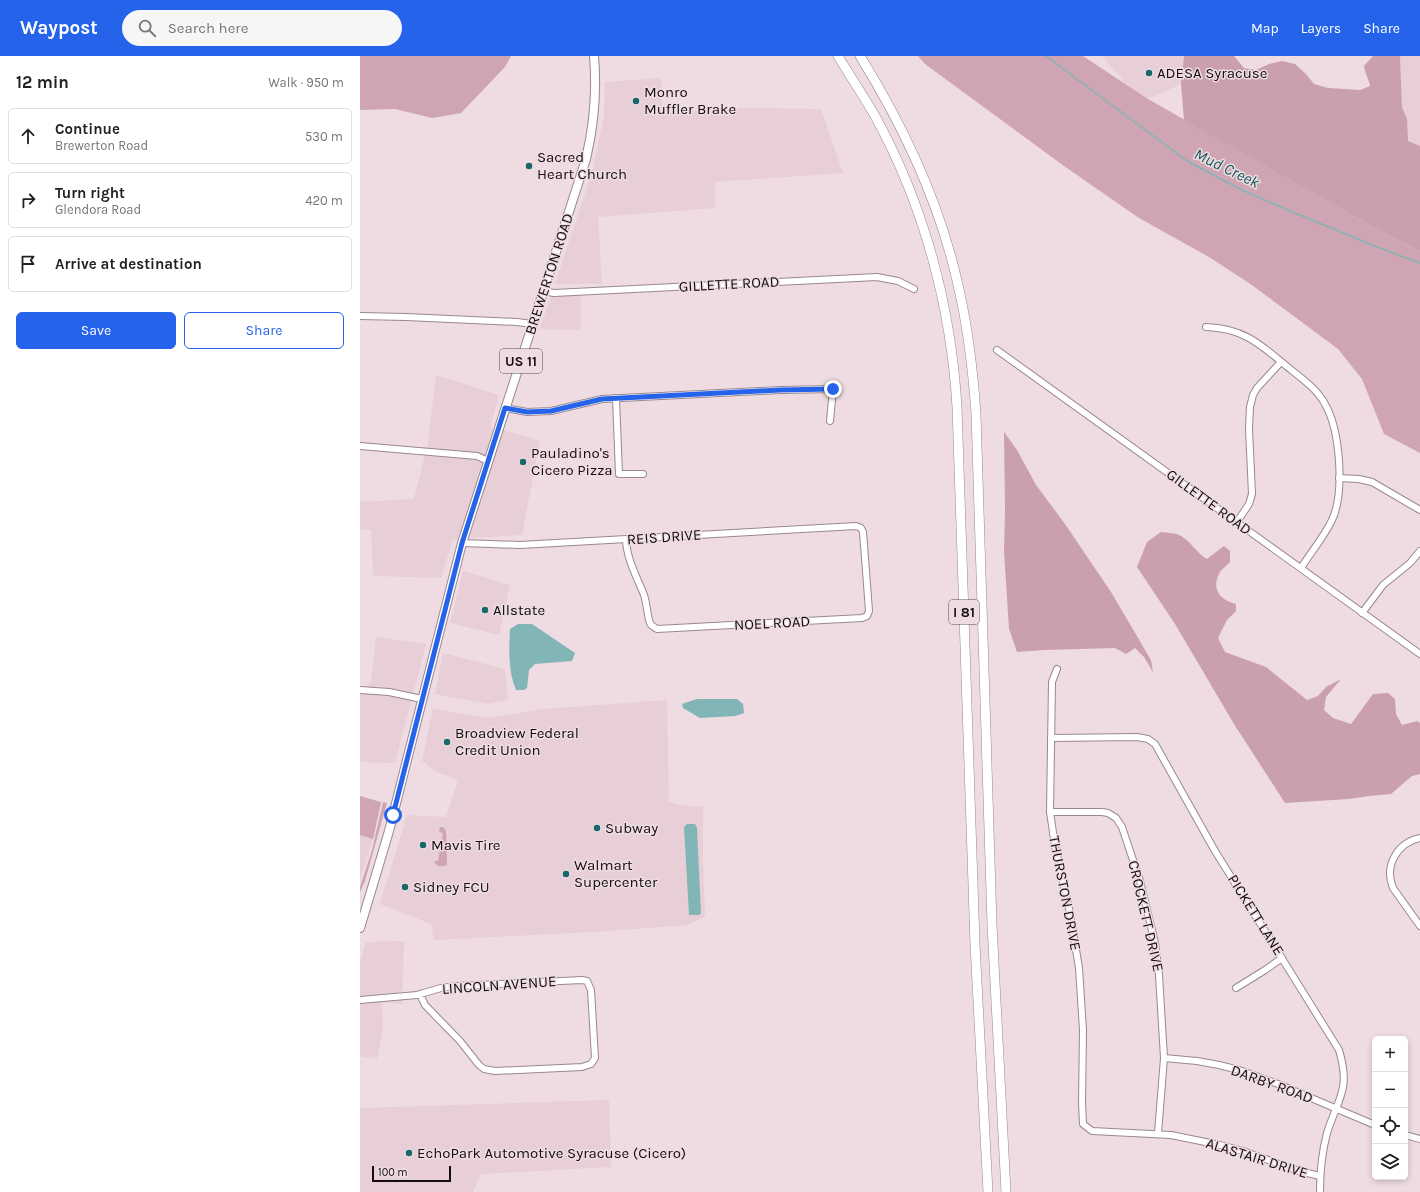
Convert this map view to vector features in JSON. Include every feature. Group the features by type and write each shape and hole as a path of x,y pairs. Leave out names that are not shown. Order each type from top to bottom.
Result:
{"highway":[{"name":"I 81","path":"838,56 875,116 912,197 939,279 952,348 958,422 975,944 988,1192"},
{"name":"I 81","path":"860,56 896,117 916,159 935,206 959,285 972,359 977,430 992,925 1006,1192"}],"main road":[{"name":"BREWERTON ROAD","path":"360,928 389,831 462,543 586,159 591,134 595,91 594,56"}],"street":[{"name":"GILLETTE ROAD","path":"543,291 554,293 878,277 898,281 914,289"},
{"path":"360,316 516,322 532,324"},
{"path":"1206,327 1221,327 1238,332 1253,339 1318,394 1328,409 1337,440 1339,478 1337,503 1332,520 1301,568"},
{"name":"GILLETTE ROAD","path":"997,350 1420,654"},
{"path":"1237,522 1249,504 1252,494 1249,429 1250,407 1253,395 1257,388 1281,362"},
{"path":"505,408 527,412 551,411 584,402 602,399 780,390 833,389 830,421"},
{"path":"616,398 619,474 643,474"},
{"path":"360,446 477,456 488,461"},
{"path":"1339,478 1359,479 1372,482 1420,510"},
{"name":"REIS DRIVE","path":"462,543 520,545 852,526 861,528 863,532 869,603"},
{"name":"NOEL ROAD","path":"626,540 628,554 633,571 644,595 650,622 652,627 657,629 862,618 867,616 869,611 869,603"},
{"path":"1362,613 1383,585 1410,563 1420,551"},
{"name":"THURSTON DRIVE","path":"1057,669 1052,682 1050,812 1055,846 1070,913 1079,968 1083,1030 1082,1118"},
{"path":"360,690 389,692 422,699"},
{"name":"PICKETT LANE","path":"1051,738 1137,737 1148,739 1154,744 1216,851 1340,1050 1345,1076 1343,1092 1328,1133 1320,1176 1320,1192"},
{"name":"CROCKETT DRIVE","path":"1050,812 1108,813 1116,818 1122,827 1140,881 1155,944 1159,975 1164,1058 1158,1133"},
{"path":"1420,838 1404,845 1398,850 1394,856 1390,873 1393,888 1420,926"},
{"path":"1236,988 1282,958"},
{"name":"LINCOLN AVENUE","path":"360,1000 420,994 441,988 457,986 587,981 590,984 594,1021 595,1058 592,1063 582,1067 495,1071 484,1069 479,1065 460,1040 425,1005 420,994"},
{"name":"DARBY ROAD","path":"1164,1058 1196,1061 1238,1070 1278,1084 1372,1124"},
{"name":"ALASTAIR DRIVE","path":"1082,1118 1085,1126 1092,1131 1158,1133 1235,1149 1299,1171 1320,1176"},
{"path":"1408,1136 1420,1139"}],"shaded area":[{"path":"360,56 511,56 505,67 461,113 432,118 395,109 360,110"},
{"path":"918,56 1083,56 1148,99 1373,227 1420,251 1420,453 1384,434 1362,379 1338,349 1249,283 1209,257 1139,218 1064,166 925,64"},
{"name":"ADESA Syracuse","path":"1102,56 1184,56 1181,84 1148,99 1126,84"},
{"path":"1184,56 1234,56 1244,68 1256,70 1269,64 1282,61 1295,64 1314,84 1328,88 1360,90 1370,86 1364,66 1373,56 1400,56 1402,107 1407,119 1408,141 1420,146 1420,251 1373,227 1184,120 1181,84"},
{"path":"1400,56 1420,56 1420,192 1408,141 1407,119 1402,107"},
{"path":"661,78 662,112 735,108 821,109 843,173 715,182 715,208 598,217 602,284 555,284 593,169 604,115 605,82"},
{"path":"581,293 581,330 540,329 551,295"},
{"path":"436,375 499,395 490,427 540,440 522,535 453,539 441,578 373,576 371,530 360,530 360,502 414,499 428,443"},
{"path":"1004,432 1017,450 1036,485 1065,524 1111,592 1151,660 1153,672 1144,657 1135,648 1126,654 1115,648 1017,652 1009,629 1004,552"},
{"path":"1161,532 1182,536 1207,559 1224,546 1230,551 1230,562 1220,572 1216,585 1219,594 1222,597 1236,604 1236,611 1227,620 1218,638 1225,652 1266,667 1307,700 1318,696 1326,687 1341,679 1326,697 1324,710 1333,718 1351,724 1373,694 1388,693 1395,699 1396,714 1402,725 1417,721 1420,723 1420,774 1412,776 1391,794 1349,799 1285,803 1234,724 1175,624 1137,567 1147,542"},
{"path":"463,571 510,585 499,635 450,623"},
{"path":"376,637 426,644 395,763 360,762 361,691 371,682"},
{"path":"443,653 505,669 508,700 488,704 435,694"},
{"path":"667,700 669,802 686,806 703,806 705,916 688,925 595,932 434,940 431,924 380,904 407,815 446,817 458,780 437,772 422,761 433,709 490,718 543,709"},
{"path":"360,796 381,802 373,839 360,835"},
{"path":"383,802 387,803 365,881 360,892 360,887 372,850"},
{"path":"440,827 443,827 446,831 447,864 445,866 437,865 434,861 438,861 443,833 439,832"},
{"path":"360,832 374,836 360,879"},
{"path":"404,941 402,1004 382,1002 383,1026 377,1059 360,1056 360,962 366,942"},
{"path":"609,1100 611,1167 481,1174 473,1192 360,1192 360,1108"}],"water":[{"path":"518,624 532,624 575,653 572,661 535,664 529,670 527,688 524,690 516,690 510,668 510,629"},
{"path":"697,699 737,699 743,704 744,713 735,716 700,718 683,708 682,704"},
{"path":"687,824 695,824 697,828 701,914 698,915 689,915 684,827"}],"waterway":[{"name":"Mud Creek","path":"1046,56 1187,161 1242,190 1377,247 1420,263"}],"place":[{"name":"ADESA Syracuse","path":"1149,73"},
{"name":"Monro Muffler Brake","path":"636,101"},
{"name":"Sacred Heart Church","path":"529,166"},
{"name":"Pauladino's Cicero Pizza","path":"523,462"},
{"name":"Allstate","path":"485,610"},
{"name":"Broadview Federal Credit Union","path":"447,742"},
{"name":"Subway","path":"597,828"},
{"name":"Mavis Tire","path":"423,845"},
{"name":"Walmart Supercenter","path":"566,874"},
{"name":"Sidney FCU","path":"405,887"},
{"name":"EchoPark Automotive Syracuse (Cicero)","path":"409,1153"}],"route":[{"path":"393,815 462,543 505,408 527,412 551,411 584,402 602,399 780,390 833,389"}]}
